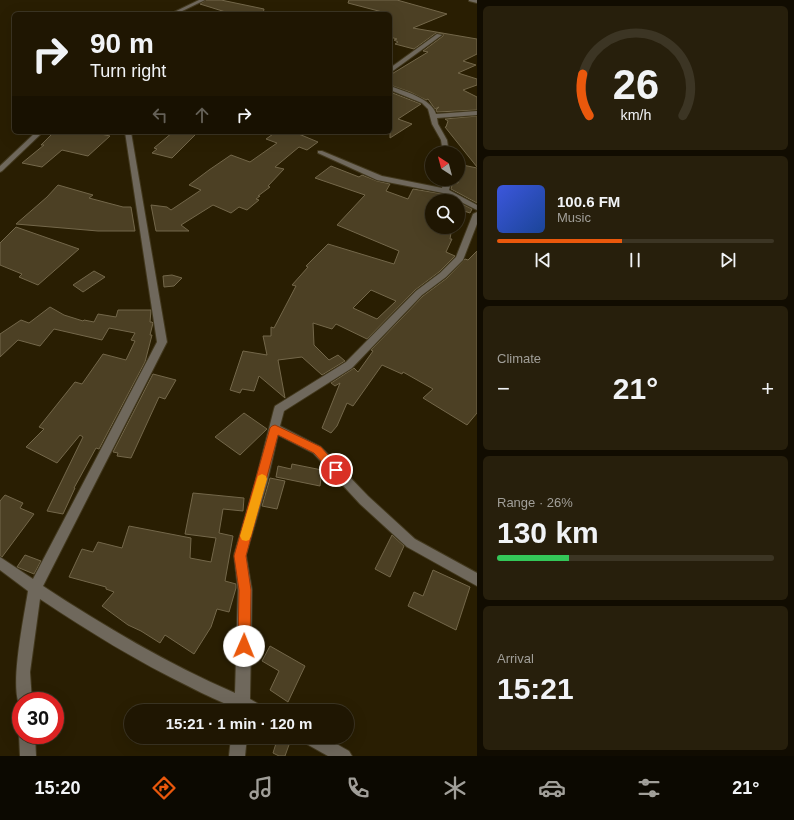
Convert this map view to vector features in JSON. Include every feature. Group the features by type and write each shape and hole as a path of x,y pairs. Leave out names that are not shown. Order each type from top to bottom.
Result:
{"street":[{"path":"176,12 203,0"},
{"path":"471,0 477,2"},
{"path":"189,2 195,3"},
{"path":"392,70 439,35"},
{"path":"392,89 424,102 430,108 435,124 444,140 445,146"},
{"path":"432,116 477,113"},
{"path":"0,170 38,134"},
{"path":"24,692 23,672 35,588 162,342 128,134"},
{"path":"320,152 380,178 445,191 477,208"},
{"path":"445,191 446,186"},
{"path":"242,704 245,590 240,556 279,409 349,365 419,293 442,275 460,258 477,214"},
{"path":"275,428 317,450 364,500 411,543 477,580"},
{"path":"0,564 35,588 186,678 236,704"},
{"path":"27,744 28,756"},
{"path":"237,756 238,744"},
{"path":"321,744 344,756"}],"building":[{"path":"206,0 221,0 264,9 263,12 226,12 200,4"},
{"path":"349,0 397,0 447,14 413,28 477,39 477,54 463,61 476,65 458,73 477,79 477,85 463,90 477,97 477,110 437,112 436,110 439,107 435,109 428,99 426,100 392,86 392,74 428,52 423,51 443,36 443,34 436,33 414,49 395,44 398,42 394,40 397,39 392,38 392,12 382,12 348,3"},
{"path":"392,93 421,104 398,119 412,124 390,138 390,134 392,134"},
{"path":"477,116 477,167 465,152 465,146 460,146 445,127 448,121 445,119"},
{"path":"52,134 101,134 110,136 88,156 62,150 42,167 22,163 44,145 41,145"},
{"path":"171,134 196,134 172,158 152,153 157,149 154,148"},
{"path":"273,134 299,134 318,142 307,150 299,147 275,167 284,169 268,186 270,187 258,196 260,196 256,199 259,200 247,210 239,207 231,213 213,205 181,225 189,231 156,231 151,205 167,207 171,210 201,190 189,185 231,155 250,162 277,143 266,139"},
{"path":"465,165 477,168 477,203 465,197 465,194 460,194 451,189 452,186 465,186"},
{"path":"331,166 359,177 362,175 390,184 386,191 408,199 413,189 443,194 425,194 425,234 451,234 450,239 452,239 446,252 455,256 439,272 415,290 367,339 336,324 332,329 313,323 314,345 329,360 338,355 345,361 322,375 302,357 278,360 285,398 259,376 254,391 242,389 240,393 230,390 243,351 267,355 263,336 271,336 271,327 274,328 296,286 292,285 308,267 306,266 328,244 394,264 399,251 337,225 365,195 315,178","holes":["371,290 396,301 377,319 353,308"]},
{"path":"58,185 93,195 89,198 123,207 131,207 135,231 98,231 16,224 47,197"},
{"path":"465,206 472,209 470,213 465,211"},
{"path":"16,227 79,249 38,285 19,277 22,274 0,265 0,243"},
{"path":"477,251 477,413 467,425 423,398 433,389 403,372 402,374 382,365 353,406 347,403 337,426 331,433 322,428 340,383 335,386 331,383 354,368 358,372 373,351 371,350 423,296 447,278 465,259 468,260"},
{"path":"94,271 105,277 83,292 73,285"},
{"path":"172,275 182,278 174,286 164,287 163,276"},
{"path":"50,307 64,315 83,321 94,322 98,314 116,317 118,310 151,310 150,322 153,323 150,335 152,335 145,362 99,449 96,448 74,488 63,514 47,511 83,437 80,435 57,463 26,447 44,429 39,427 75,382 82,384 103,354 126,360 135,341 131,340 135,333 109,328 102,340 54,329 40,346 18,340 0,357 0,334 21,320 29,323"},
{"path":"153,374 176,380 165,399 159,397 131,458 117,456 118,453 113,452"},
{"path":"244,413 267,429 240,455 215,437"},
{"path":"292,464 322,470 320,486 276,477 278,466 291,469"},
{"path":"270,478 285,481 277,509 262,506"},
{"path":"193,493 244,498 243,511 223,509 219,533 233,536 225,581 236,584 236,588 229,612 217,609 211,627 194,654 165,635 160,643 128,625 102,606 114,592 106,589 106,587 69,577 82,549 93,552 98,542 122,548 129,526 191,538 190,558 211,562 216,538 185,534"},
{"path":"5,495 23,503 20,508 34,514 2,557 0,556 0,501"},
{"path":"392,535 404,546 390,577 375,569"},
{"path":"25,555 41,561 34,574 17,567"},
{"path":"433,570 470,587 456,630 408,606 414,592 423,596"},
{"path":"270,646 305,666 288,702 270,690 279,671 262,661"},
{"path":"276,744 289,744 285,756 279,756 273,753"}],"slow traffic":[{"path":"246,536 262,479"}],"route":[{"path":"244,646 245,590 240,556 275,428 317,450 336,470"}]}
